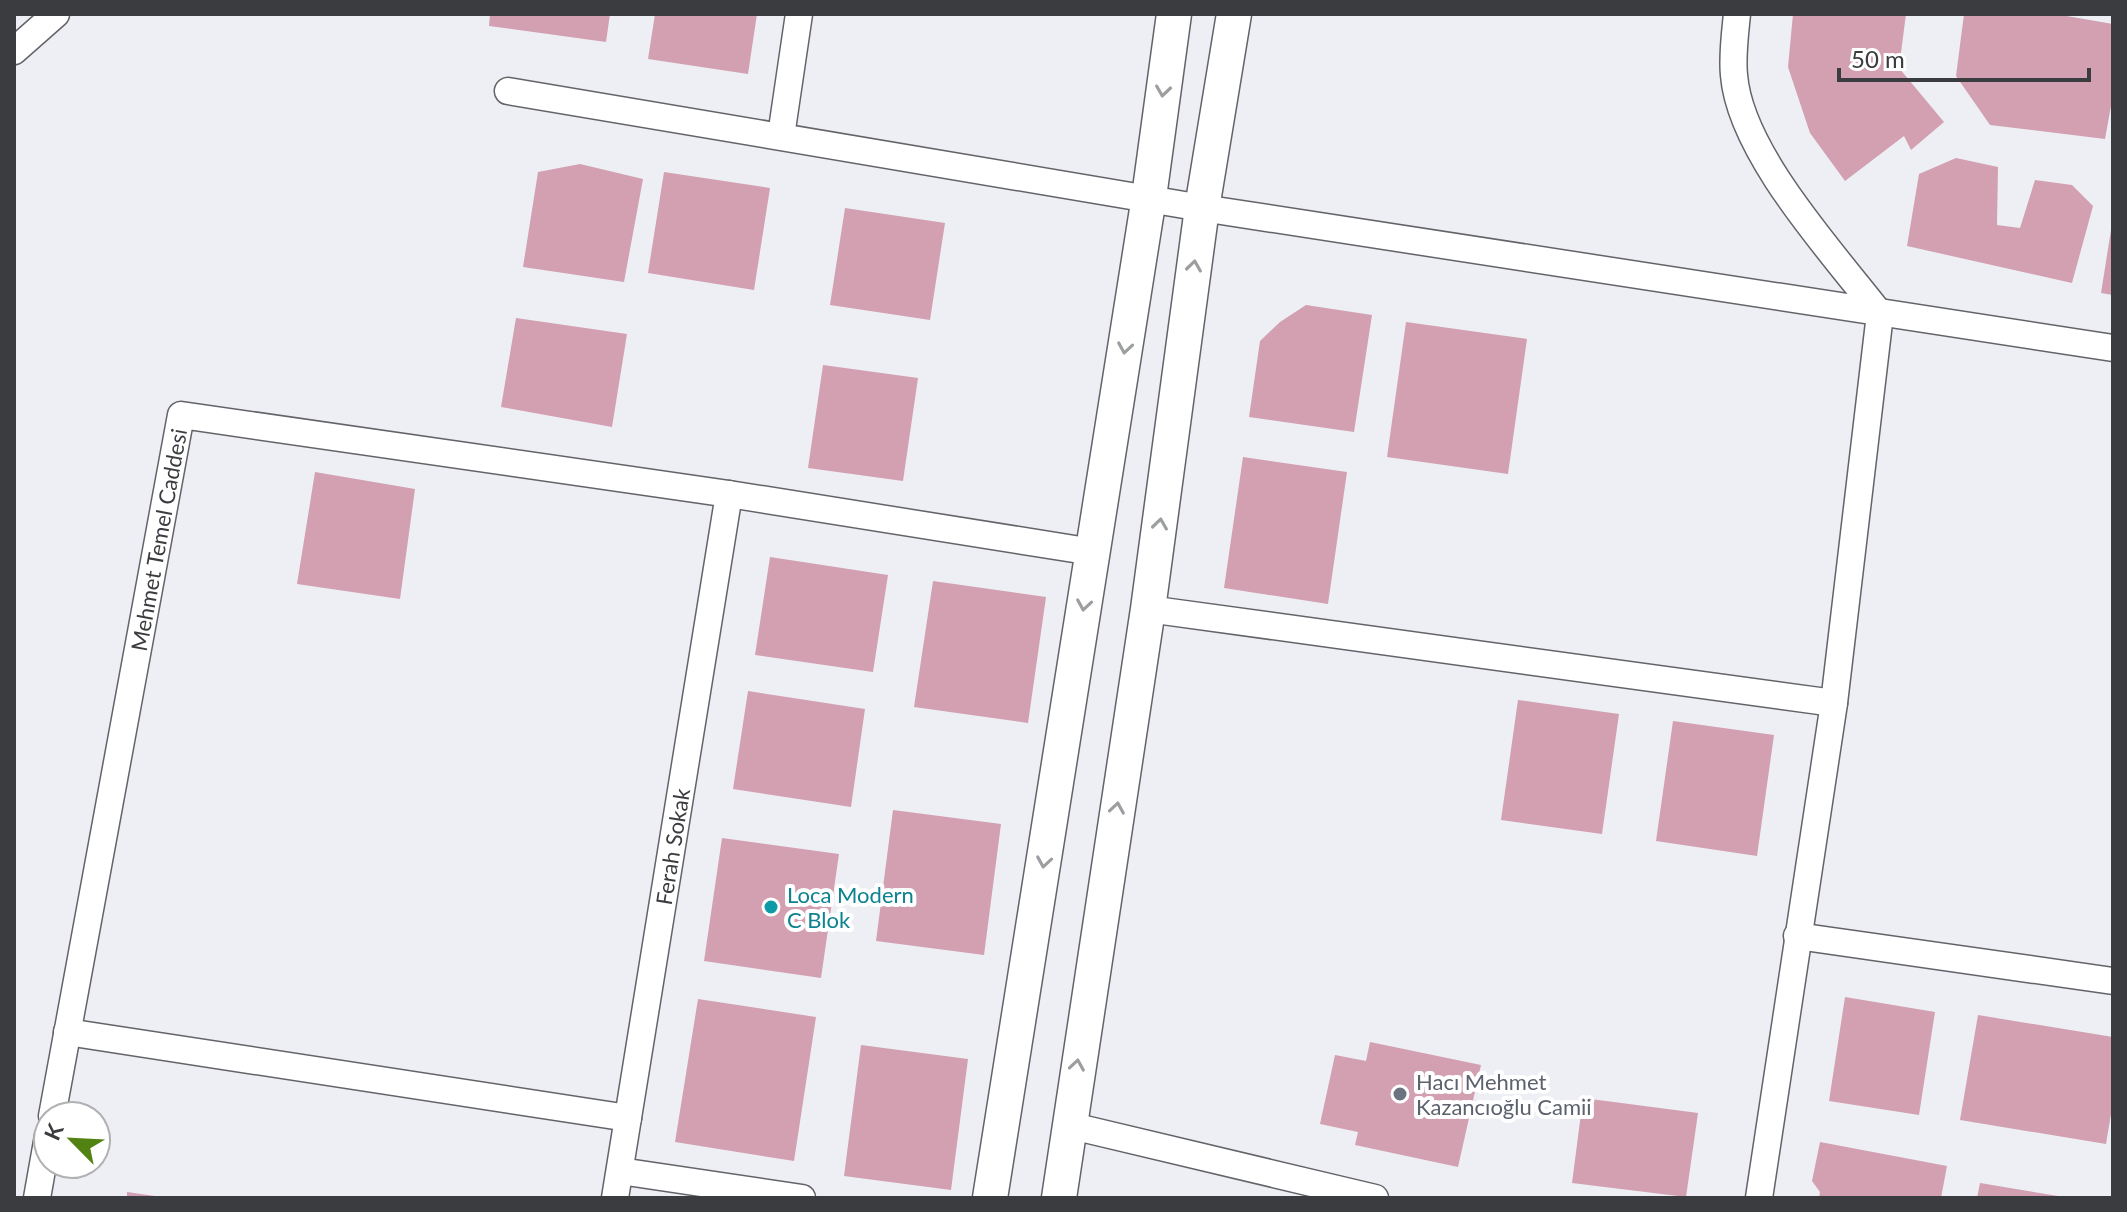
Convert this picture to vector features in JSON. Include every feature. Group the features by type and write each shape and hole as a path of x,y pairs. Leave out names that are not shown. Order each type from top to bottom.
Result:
{"street":[{"path":"14,51 56,14"},
{"path":"781,136 799,14"},
{"path":"990,1198 1149,197 1174,14"},
{"path":"1059,1198 1148,609 1202,208 1234,14"},
{"path":"1737,14 1734,76 1742,112 1777,181 1880,314 1834,703 1759,1198"},
{"path":"508,91 1202,208 2113,348"},
{"name":"Mehmet Temel Caddesi","path":"55,1100 181,415 729,494"},
{"path":"729,494 1093,552"},
{"name":"Ferah Sokak","path":"615,1198 729,494"},
{"path":"1148,609 1834,703"},
{"path":"1797,936 2113,981"},
{"path":"67,1032 628,1118"},
{"path":"1068,1125 1375,1198"},
{"path":"620,1171 802,1198"}],"building":[{"path":"490,14 610,14 606,42 489,26"},
{"path":"655,14 757,14 748,74 648,59"},
{"path":"1793,14 1906,14 1899,68 1944,122 1911,150 1904,136 1845,181 1810,133 1788,67"},
{"path":"1964,14 2055,14 2113,24 2113,95 2105,139 1990,125 1956,76"},
{"path":"1956,158 1998,167 1997,225 2020,228 2035,180 2072,185 2093,206 2072,283 1907,246 1919,174"},
{"path":"580,164 643,179 624,282 523,267 538,172"},
{"path":"664,172 770,188 754,290 648,273"},
{"path":"845,208 945,223 930,320 830,305"},
{"path":"2113,230 2113,295 2101,293"},
{"path":"1306,305 1372,315 1354,432 1249,417 1260,341 1280,322"},
{"path":"516,318 627,334 612,427 501,407"},
{"path":"1406,322 1527,339 1508,474 1387,457"},
{"path":"823,365 918,378 903,481 808,468"},
{"path":"1243,457 1347,472 1328,604 1224,588"},
{"path":"315,472 415,489 400,599 297,584"},
{"path":"770,557 888,575 873,672 755,655"},
{"path":"933,581 1046,597 1028,723 914,707"},
{"path":"748,691 865,709 851,807 733,789"},
{"path":"1518,700 1619,714 1602,834 1501,820"},
{"path":"1673,721 1774,735 1757,856 1656,841"},
{"path":"893,810 1001,824 984,955 876,941"},
{"name":"Loca Modern C Blok","path":"722,838 839,854 821,978 704,961"},
{"path":"1845,997 1935,1012 1919,1115 1829,1101"},
{"path":"698,999 816,1017 794,1161 675,1142"},
{"path":"1978,1015 2113,1037 2113,1102 2106,1144 1960,1120"},
{"name":"Hacı Mehmet Kazancıoğlu Camii","path":"1370,1042 1481,1065 1458,1167 1355,1145 1358,1132 1320,1124 1335,1055 1366,1061"},
{"path":"861,1045 968,1059 951,1190 844,1176"},
{"path":"1583,1098 1698,1113 1686,1197 1572,1183"},
{"path":"1820,1142 1947,1166 1941,1198 1819,1198 1820,1192 1812,1181"},
{"path":"1980,1183 2058,1196 2058,1198 1977,1198"},
{"path":"127,1192 155,1196 155,1198 127,1198"}],"place":[{"name":"Loca Modern C Blok","path":"771,907"},
{"name":"Hacı Mehmet Kazancıoğlu Camii","path":"1400,1094"}]}
